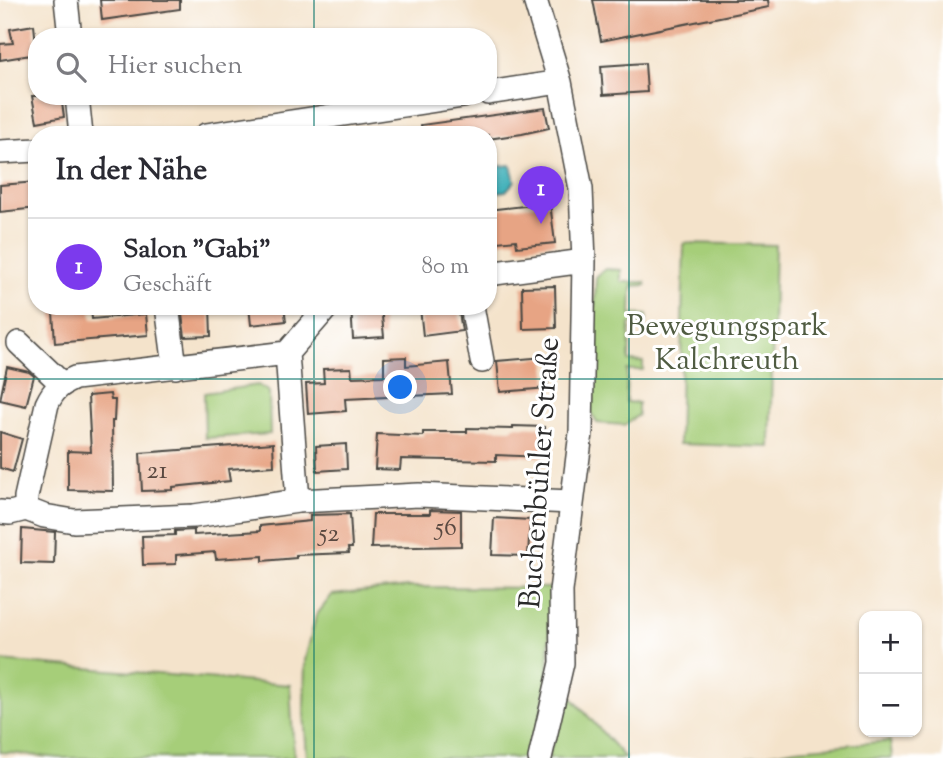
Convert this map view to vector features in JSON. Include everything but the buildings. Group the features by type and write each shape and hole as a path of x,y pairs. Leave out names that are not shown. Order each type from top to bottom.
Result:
{"street":[{"path":"66,0 69,28"},
{"name":"Buchenbühler Straße","path":"535,0 560,82 581,189 584,261 581,433 561,591 562,663 540,758"},
{"path":"497,92 560,82"},
{"path":"78,105 80,126"},
{"path":"265,126 404,105"},
{"path":"0,152 28,150"},
{"path":"497,273 584,261"},
{"path":"168,315 175,367"},
{"path":"26,509 26,497 47,404 53,391 62,384 75,378 287,353 320,315"},
{"path":"474,315 482,361"},
{"path":"19,343 62,384"},
{"path":"287,353 298,501"},
{"path":"0,512 10,513 26,509 44,516 74,521 194,516 298,501 419,495 571,502"}],"green space":[{"name":"Bewegungspark Kalchreuth","path":"684,243 775,245 770,447 679,444"},
{"path":"605,269 621,270 621,282 645,282 646,285 632,286 631,314 647,315 646,324 630,324 629,361 643,362 643,370 627,370 626,402 638,403 638,415 625,425 597,423 590,411 596,277"},
{"path":"258,385 269,392 270,434 205,438 204,393"},
{"path":"408,587 558,588 550,620 548,680 532,758 307,758 305,660 316,616 332,595"},
{"path":"0,661 290,685 294,758 59,758 0,752"},
{"path":"566,691 625,758 548,758"},
{"path":"890,741 892,758 747,758 796,749"}],"water":[{"path":"511,165 515,181 506,191 497,192 497,166"}],"place":[{"name":"Salon \"Gabi\"","path":"541,224"}]}
